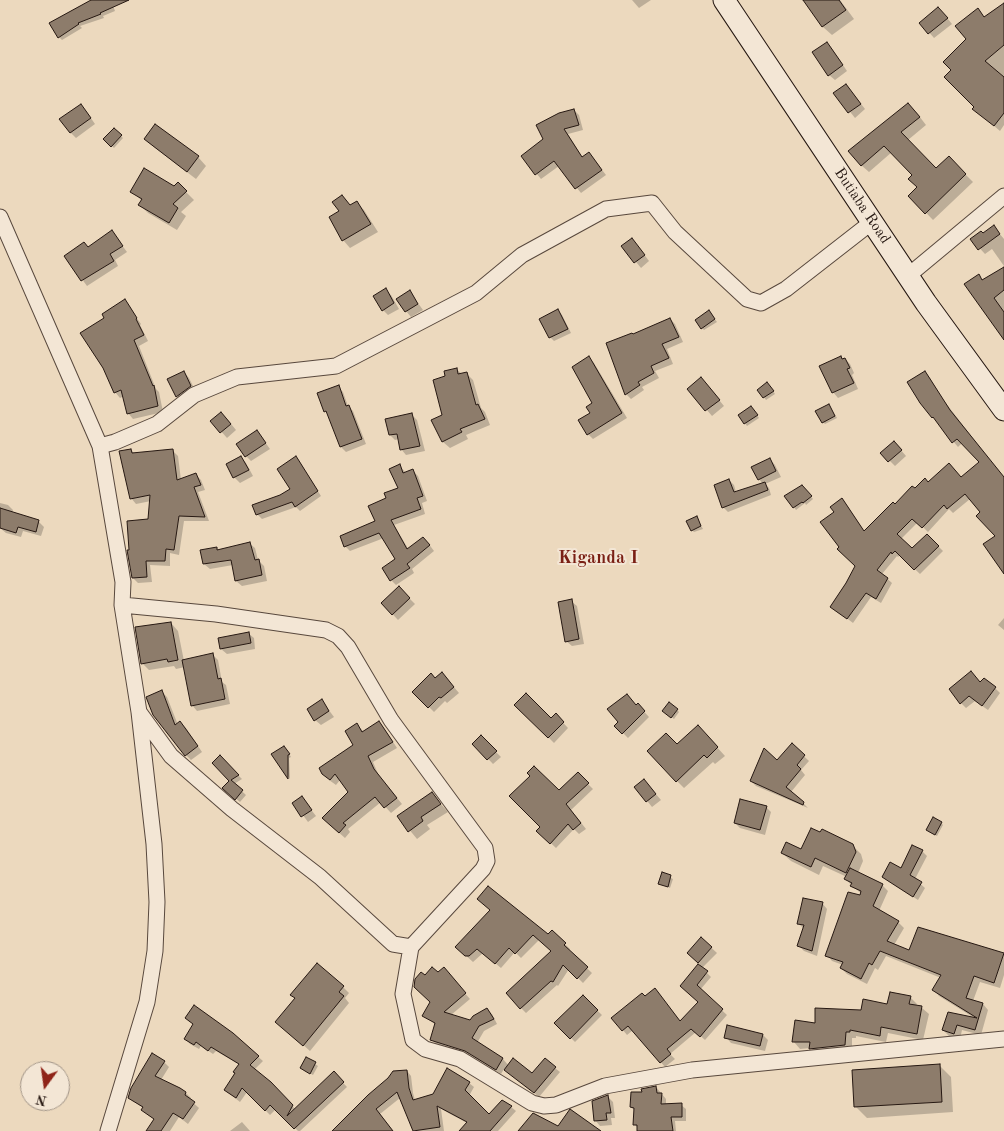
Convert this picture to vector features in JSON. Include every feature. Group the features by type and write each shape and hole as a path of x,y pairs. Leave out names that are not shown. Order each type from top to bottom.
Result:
{"main road":[{"name":"Butiaba Road","path":"724,0 926,303 1004,410"}],"street":[{"path":"909,275 1004,196"},
{"path":"100,446 115,442 157,424 194,395 237,377 336,366 476,293 522,255 606,209 652,203 675,232 747,299 762,303 786,289 872,222"},
{"path":"0,217 100,446 123,582 122,605 139,712 154,844 157,902 155,951 147,1002 108,1131"},
{"path":"122,605 216,614 326,630 338,636 348,647 391,720 485,848 487,860 483,869 411,947 403,994 413,1040 425,1049 460,1059 532,1103 544,1106 556,1105 605,1086 692,1070 1004,1039"},
{"path":"139,712 171,756 184,768 232,809 320,876 393,944 411,947"}],"building":[{"path":"91,0 129,0 78,23 58,38 49,23"},
{"path":"803,0 839,0 846,10 822,27"},
{"path":"1004,3 1004,45 985,61 1004,77 1004,113 994,126 972,109 974,107 944,77 951,70 943,62 966,39 955,26 978,8 984,17"},
{"path":"938,7 948,18 928,34 919,23"},
{"path":"827,42 843,65 828,76 812,52"},
{"path":"846,84 861,104 848,113 833,93"},
{"path":"908,103 920,117 901,132 936,168 949,156 966,174 925,214 908,196 917,187 908,179 912,175 884,146 861,166 848,151"},
{"path":"81,104 91,118 70,133 59,119"},
{"path":"574,109 579,125 564,129 582,157 589,152 602,170 575,189 554,161 535,175 521,156 543,139 536,125 559,113"},
{"path":"155,124 199,156 187,172 144,139"},
{"path":"114,128 122,135 111,147 103,139"},
{"path":"144,168 174,186 178,182 187,191 173,204 178,208 169,223 138,205 142,199 130,192"},
{"path":"342,195 350,205 357,201 371,224 342,241 329,217 339,211 332,202"},
{"path":"994,225 1000,234 978,250 970,239"},
{"path":"112,230 123,246 110,254 114,261 81,281 64,256 84,242 88,247"},
{"path":"632,238 645,255 634,263 621,246"},
{"path":"1004,267 1004,290 994,298 1004,312 1004,340 964,284 979,274 982,280"},
{"path":"386,288 394,303 382,311 373,296"},
{"path":"410,290 418,304 405,312 396,299"},
{"path":"125,299 137,318 144,335 134,340 154,385 158,406 127,414 121,390 114,393 103,368 80,333 104,318 102,314"},
{"path":"558,309 568,329 549,338 539,319"},
{"path":"709,310 715,319 701,329 695,320"},
{"path":"670,318 679,337 662,344 669,358 651,366 654,373 638,382 640,385 625,395 606,343"},
{"path":"589,356 622,413 587,435 578,420 590,413 586,407 592,403 572,367"},
{"path":"841,356 842,359 845,358 850,368 847,369 854,383 832,393 819,366"},
{"path":"457,368 458,374 467,372 476,405 478,404 485,419 460,429 462,432 442,442 431,420 442,415 433,380 445,376 444,371"},
{"path":"184,371 191,386 176,397 167,379"},
{"path":"925,371 950,410 1004,477 1004,574 983,544 995,536 976,516 980,512 965,494 947,509 944,505 922,528 912,519 897,534 912,548 927,534 939,546 914,570 895,551 892,554 891,552 877,570 888,578 876,599 866,593 847,619 830,607 855,566 837,549 839,547 820,522 834,512 830,507 842,498 864,531 893,502 895,504 912,486 915,488 925,478 928,482 949,463 961,477 979,462 957,439 952,443 920,403 907,382"},
{"path":"701,377 720,400 705,411 687,389"},
{"path":"767,382 774,391 763,398 757,390"},
{"path":"339,385 346,406 349,405 362,439 340,447 317,393"},
{"path":"829,404 835,416 822,423 815,411"},
{"path":"751,406 758,415 744,424 738,415"},
{"path":"221,412 231,424 220,433 210,421"},
{"path":"412,413 420,446 400,450 397,434 389,435 385,419"},
{"path":"257,430 266,443 245,457 236,444"},
{"path":"894,441 902,450 888,462 880,453"},
{"path":"131,449 132,453 173,449 177,480 196,473 201,485 194,487 205,517 179,516 174,550 166,549 165,561 146,561 147,577 132,578 127,550 129,550 127,521 148,519 150,495 130,499 119,451"},
{"path":"241,456 249,470 233,478 226,464"},
{"path":"296,456 318,491 295,507 292,502 256,515 252,505 280,495 290,489 277,469"},
{"path":"770,458 776,471 758,480 751,467"},
{"path":"400,464 403,473 413,469 423,496 417,498 421,509 391,520 407,549 423,537 430,545 407,564 410,568 390,581 382,568 395,559 379,533 344,547 340,536 375,521 368,506 386,498 384,493 398,488 389,469"},
{"path":"729,479 734,492 765,482 768,490 722,508 714,485"},
{"path":"802,485 812,496 793,508 784,496"},
{"path":"0,508 39,520 36,532 18,527 16,533 0,528"},
{"path":"697,516 701,526 691,531 686,521"},
{"path":"250,542 255,560 259,559 262,575 235,581 231,560 203,564 200,550 217,547 217,550"},
{"path":"399,586 410,598 392,615 381,603"},
{"path":"572,599 579,639 565,642 558,602"},
{"path":"171,622 178,660 168,662 167,659 141,664 135,627"},
{"path":"249,632 251,643 220,649 218,638"},
{"path":"213,653 218,679 221,678 225,699 191,706 182,660"},
{"path":"971,671 980,682 984,678 996,687 982,706 969,696 960,704 949,689"},
{"path":"442,672 454,687 441,698 439,697 428,708 412,692 431,673 435,678"},
{"path":"162,690 175,725 180,721 198,746 185,756 153,715 146,697"},
{"path":"526,693 551,718 556,713 564,722 548,738 514,705"},
{"path":"627,694 636,705 638,703 645,711 622,734 614,726 618,722 607,709"},
{"path":"322,699 329,711 314,721 307,709"},
{"path":"669,702 678,709 671,718 662,711"},
{"path":"379,721 393,742 368,756 374,769 397,798 384,808 375,797 343,823 346,825 339,833 322,818 348,792 335,774 330,780 322,774 319,768 353,745 345,731 357,723 362,732"},
{"path":"698,725 718,747 707,758 704,755 676,782 647,751 666,733 677,744"},
{"path":"481,735 497,751 487,760 472,744"},
{"path":"792,743 805,755 797,765 801,769 786,787 804,802 803,805 750,781 764,748 777,760"},
{"path":"284,746 290,754 288,755 288,779 271,754"},
{"path":"220,755 239,775 231,780 243,790 235,800 222,788 229,781 212,763"},
{"path":"534,766 559,790 578,772 589,783 566,804 581,823 573,830 568,824 550,844 536,831 540,827 509,796 530,776 527,773"},
{"path":"644,779 656,794 646,802 634,787"},
{"path":"432,792 441,804 421,817 423,821 408,832 397,816"},
{"path":"302,796 312,810 301,817 292,803"},
{"path":"740,799 767,806 760,830 734,823"},
{"path":"933,817 942,822 935,835 926,830"},
{"path":"811,828 820,832 822,829 853,844 856,852 846,873 815,858 811,867 781,853 786,842 801,849"},
{"path":"912,845 923,850 910,875 922,882 913,897 882,877 890,862 901,868"},
{"path":"850,868 883,884 873,906 899,921 887,941 909,950 918,927 1004,953 994,983 974,976 966,998 983,1003 975,1030 957,1025 954,1034 942,1030 948,1012 977,1018 932,990 941,975 880,951 872,965 869,963 861,979 840,968 843,962 825,956 848,892 860,895 861,891 850,886 852,883 844,879"},
{"path":"662,872 671,875 668,887 658,884"},
{"path":"488,886 548,934 552,930 566,943 564,945 588,967 577,979 563,965 553,982 551,981 520,1009 506,993 551,951 533,935 515,954 509,948 495,964 477,949 469,956 465,956 455,947 490,910 477,899"},
{"path":"803,898 823,902 812,951 797,946 804,925 797,924"},
{"path":"701,937 712,947 698,963 687,953"},
{"path":"317,963 344,986 339,992 344,996 303,1046 275,1022 295,998 290,995"},
{"path":"698,964 708,971 697,985 723,1009 700,1037 691,1029 667,1049 671,1054 660,1063 628,1026 622,1031 611,1018 642,993 645,996 655,988 680,1021 698,1002 680,986"},
{"path":"432,967 438,972 444,967 466,993 444,1012 470,1020 473,1016 487,1008 494,1019 479,1026 472,1038 503,1058 496,1070 465,1051 430,1040 435,1023 422,1016 430,1002 414,987 415,979 421,972 425,975"},
{"path":"890,992 911,996 909,1004 922,1006 917,1034 881,1027 880,1036 850,1030 850,1032 846,1032 845,1045 809,1049 810,1042 792,1042 795,1020 815,1023 815,1008 861,1010 863,999 887,1004"},
{"path":"583,995 598,1010 570,1039 554,1023"},
{"path":"194,1005 233,1033 259,1056 250,1065 271,1082 293,1105 287,1116 334,1071 344,1082 294,1129 270,1105 265,1111 242,1088 236,1098 224,1090 239,1064 211,1047 208,1051 196,1042 194,1045 184,1039 193,1024 185,1018"},
{"path":"727,1025 763,1034 760,1046 724,1038"},
{"path":"152,1053 165,1061 155,1076 180,1088 186,1092 185,1095 195,1102 183,1119 173,1113 161,1131 146,1131 154,1119 141,1110 143,1107 128,1098 131,1088"},
{"path":"306,1057 316,1062 310,1074 300,1068"},
{"path":"513,1058 532,1073 545,1058 556,1067 534,1093 504,1070"},
{"path":"940,1064 942,1102 854,1107 852,1070"},
{"path":"447,1068 470,1082 465,1090 489,1114 502,1100 512,1106 490,1131 459,1131 467,1122 437,1106 440,1127 413,1131 397,1092 376,1109 393,1131 332,1131 393,1071 407,1070 409,1088 413,1100 433,1094"},
{"path":"656,1086 657,1093 662,1093 661,1104 682,1103 682,1117 671,1117 673,1131 637,1131 637,1125 633,1125 634,1108 630,1107 631,1092 642,1092 641,1089"},
{"path":"608,1095 611,1113 606,1113 607,1120 594,1121 592,1101"},
{"path":"570,1109 601,1131 518,1131 533,1113 558,1126"}],"district":[{"name":"Kiganda I","path":"598,558"}]}
